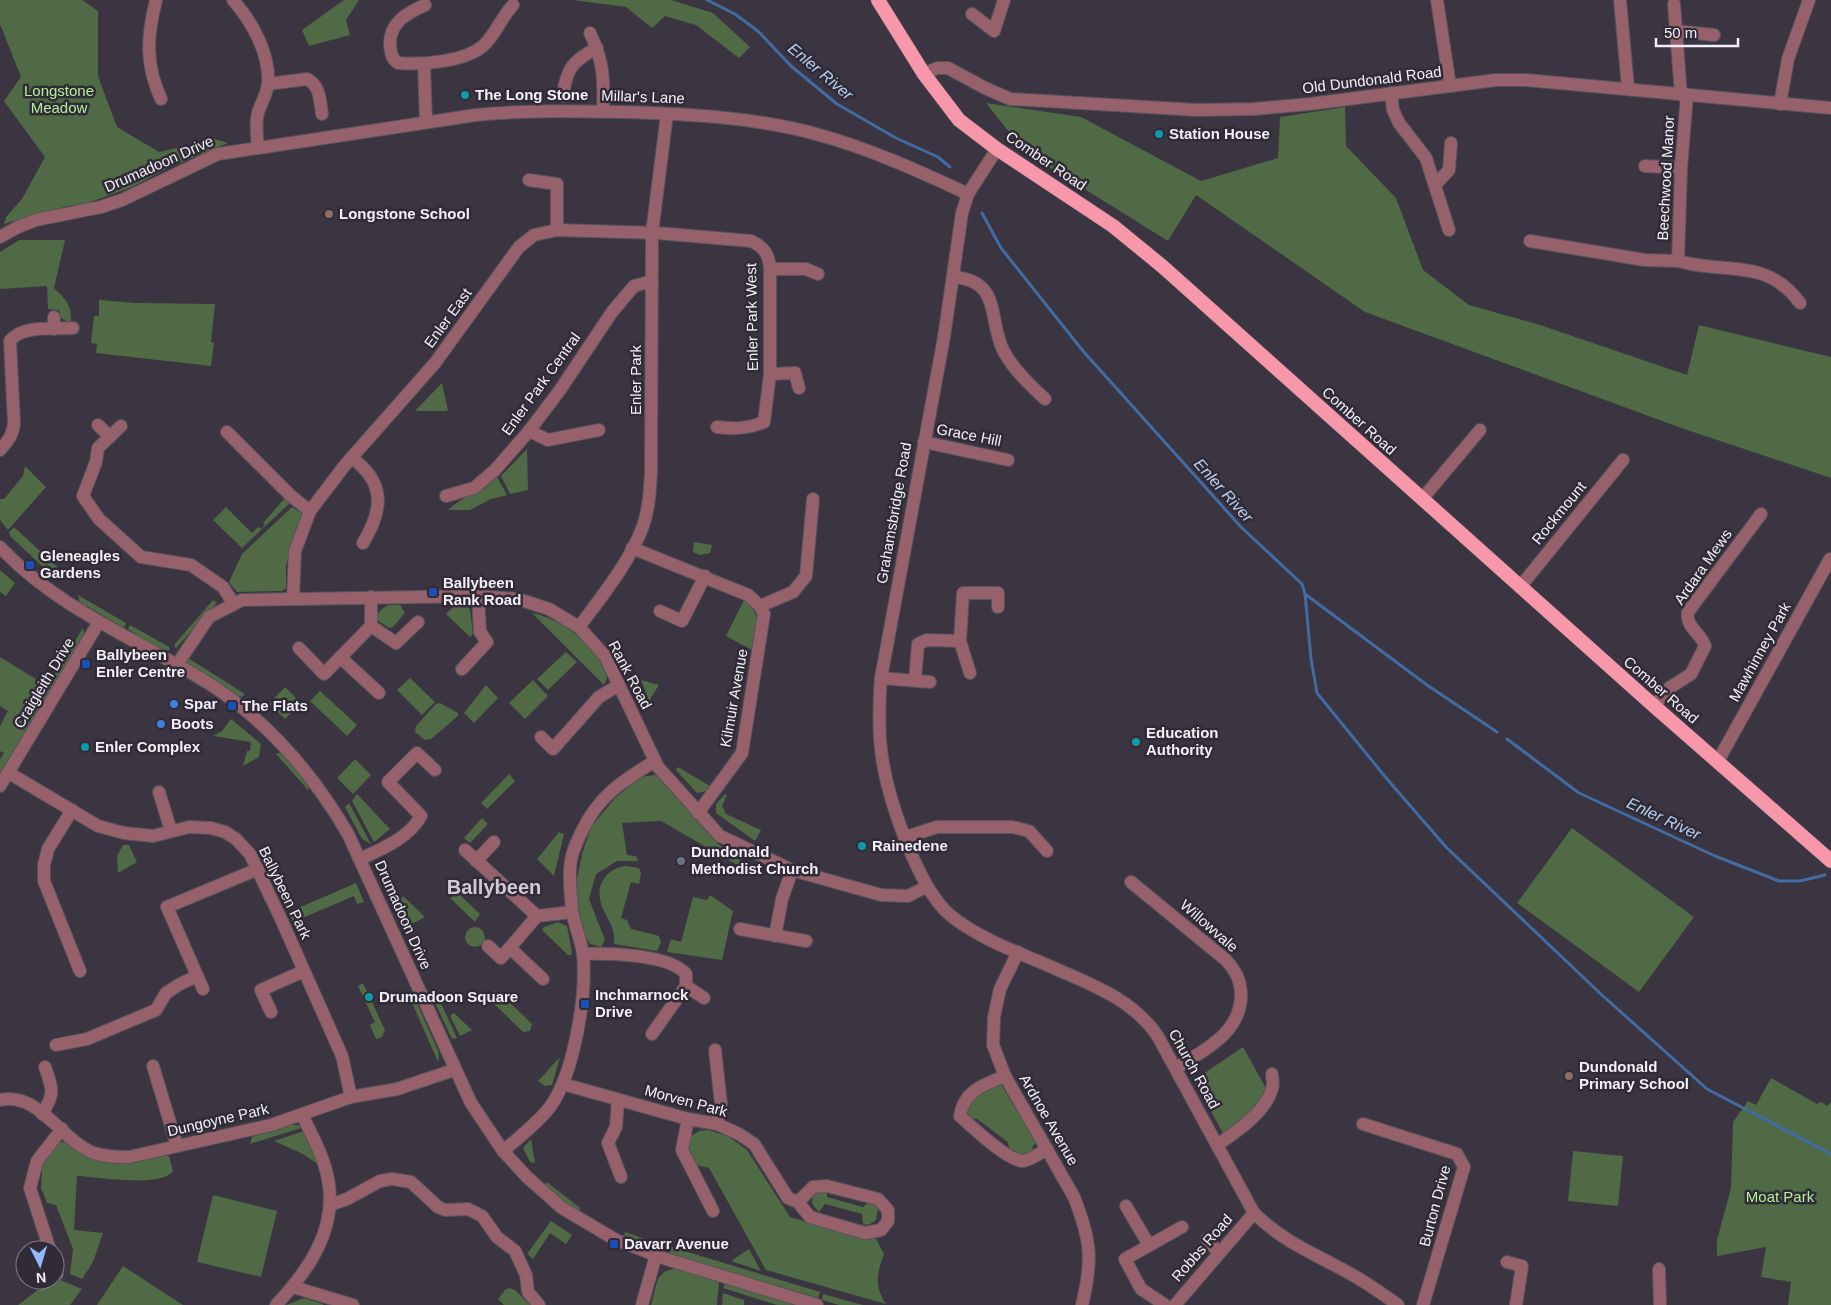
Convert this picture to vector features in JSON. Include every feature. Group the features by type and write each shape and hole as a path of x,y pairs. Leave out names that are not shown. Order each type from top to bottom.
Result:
{"highway":[{"name":"Comber Road","path":"878,0 924,74 959,120 997,149 1113,226 1162,266 1520,588 1831,861"}],"street":[{"path":"156,0 149,44 150,68 161,99"},
{"path":"233,0 254,27 259,41 268,84 258,114 252,148"},
{"path":"972,14 994,31 1004,0"},
{"path":"1437,0 1450,86"},
{"path":"1620,0 1628,88"},
{"path":"1780,104 1788,59 1809,0"},
{"name":"Beechwood Manor","path":"1674,4 1684,95 1678,262"},
{"path":"425,5 403,16 391,32 390,40 393,59 398,63 424,64 461,56 478,50 486,43 504,15 513,5"},
{"path":"1676,31 1714,35"},
{"path":"590,33 597,48 604,72 603,112"},
{"path":"563,96 564,86 572,64 580,57 597,48"},
{"path":"424,64 426,122"},
{"name":"Old Dundonald Road","path":"924,74 937,68 948,68 1010,99 1161,109 1254,109 1496,80 1526,80 1628,88 1831,108"},
{"path":"268,84 307,79 316,87 322,114"},
{"path":"1391,93 1393,110 1398,124 1426,158 1436,184 1449,230"},
{"name":"Millar's Lane","path":"252,148 496,113 603,112 666,114 753,121 814,133 852,145 968,194"},
{"name":"Enler Park","path":"579,627 632,548 643,525 649,500 651,472 652,233 666,114"},
{"path":"1436,184 1449,170 1451,143"},
{"name":"Drumadoon Drive","path":"0,237 36,220 94,209 122,200 218,154 252,148"},
{"name":"Grahamsbridge Road","path":"926,887 906,836 882,759 879,721 881,678 940,365 962,213 968,194 997,149"},
{"path":"1645,166 1681,168"},
{"path":"529,180 557,184 558,230"},
{"name":"Enler East","path":"294,598 295,551 310,511 352,458 435,363 520,247 534,235 558,230 652,233"},
{"name":"Enler Park West","path":"652,233 751,241 760,245 766,252 770,269 770,374 764,422 742,428 717,427"},
{"name":"Beechwood Manor","path":"1530,241 1645,260 1678,262 1721,270 1755,271 1766,274 1790,289 1800,303"},
{"path":"770,269 806,269 818,274"},
{"path":"953,277 970,279 983,287 991,303 1005,354 1016,370 1045,399"},
{"name":"Enler Park Central","path":"446,496 474,488 495,470 529,431 560,390 623,299 634,286 652,281"},
{"path":"0,450 8,442 14,423 10,341 14,335 23,331 54,323 72,328"},
{"path":"770,374 795,373 799,388"},
{"path":"98,425 110,436"},
{"path":"121,426 98,448 96,462 84,496 87,504 99,520 141,557 191,566 223,587 233,604"},
{"path":"529,431 548,440 599,430"},
{"path":"1422,499 1480,430"},
{"path":"228,432 291,496 310,511"},
{"name":"Grace Hill","path":"924,442 1008,460"},
{"path":"352,458 368,471 376,486 378,498 378,515 363,542"},
{"name":"Rockmount","path":"1520,588 1623,460"},
{"path":"632,548 748,595 760,606 793,592 806,576 813,499"},
{"name":"Ardara Mews","path":"1654,706 1669,688 1691,674 1705,646 1703,639 1690,625 1687,618 1688,612 1761,514"},
{"name":"Drumadoon Drive","path":"0,546 29,575 47,589 228,698 258,720 279,741 329,802 360,859 454,1070 478,1116 503,1151 550,1199 573,1216 616,1240 656,1255 817,1305"},
{"name":"Mawhinney Park","path":"1718,761 1830,559"},
{"path":"660,611 682,621 704,576"},
{"path":"970,673 960,641 963,592 998,593 998,607"},
{"path":"462,669 487,642 480,632 478,596"},
{"name":"Rank Road","path":"176,666 209,617 233,604 248,599 478,596 530,602 549,609 579,627 605,656 655,761 667,779 720,836 792,870 881,895 908,896 926,887"},
{"path":"299,648 324,674 371,626 371,597"},
{"name":"Kilmuir Avenue","path":"698,813 742,753 764,614 760,606"},
{"name":"Craigleith Drive","path":"0,786 10,773 100,622"},
{"path":"371,626 396,643 418,622"},
{"path":"915,680 918,644 927,640 960,641"},
{"path":"340,657 379,693"},
{"path":"881,678 930,682"},
{"path":"541,737 552,749 599,697 619,685"},
{"path":"360,859 398,839 416,825 421,816 388,782 417,754 435,770"},
{"path":"503,1151 533,1126 549,1108 564,1084 580,1015 583,954 572,912 570,862 576,844 592,811 611,790 655,761"},
{"name":"Ballybeen Park","path":"10,773 98,826 124,833 153,836 189,827 225,832 236,839 250,854 258,870 342,1056 350,1097"},
{"path":"159,792 170,831"},
{"path":"72,810 48,849 44,865 44,882 80,971"},
{"path":"906,836 937,827 1012,827 1028,831 1048,851"},
{"path":"476,861 494,842"},
{"path":"465,850 537,916"},
{"path":"203,989 167,907 258,870"},
{"path":"775,936 782,899 792,870"},
{"name":"Willowvale","path":"1131,882 1226,960 1238,976 1241,987 1238,1017 1230,1029 1199,1054 1176,1068"},
{"name":"Church Road","path":"926,887 952,916 1018,952 1090,984 1130,1006 1149,1023 1176,1068 1254,1213 1267,1226 1302,1250 1355,1276 1398,1305"},
{"path":"488,946 501,958 537,916 572,912"},
{"path":"740,929 806,941"},
{"path":"510,948 543,979"},
{"name":"Ardnoe Avenue","path":"1018,952 1000,990 993,1028 994,1045 1005,1076 1074,1197 1091,1248 1089,1278 1082,1305"},
{"path":"583,954 608,953 680,966 686,974 686,986 652,1034"},
{"path":"271,1012 261,990 304,971"},
{"path":"56,1044 71,1036 108,1031 156,1010 166,993 197,976"},
{"path":"686,986 704,998"},
{"path":"715,1050 720,1104 717,1124"},
{"path":"153,1066 177,1146"},
{"path":"42,1114 51,1100 51,1084 45,1067"},
{"name":"Dungoyne Park","path":"0,1100 8,1098 25,1100 93,1152 110,1157 129,1157 271,1125 350,1097 397,1089 454,1070"},
{"path":"1217,1145 1236,1133 1260,1109 1273,1089 1272,1074"},
{"path":"1005,1076 972,1090 962,1106 960,1116 1011,1156 1021,1161 1029,1160 1047,1148"},
{"name":"Morven Park","path":"564,1084 688,1119 717,1124 754,1144 788,1198 798,1202 810,1217 865,1233 881,1230 888,1221 888,1210 878,1199 827,1186 813,1187 798,1202"},
{"path":"618,1100 616,1127 608,1143 621,1177"},
{"path":"276,1305 293,1287 311,1262 324,1238 330,1205 329,1180 323,1160 302,1115"},
{"path":"688,1119 682,1150 713,1211"},
{"name":"Burton Drive","path":"1363,1124 1457,1154 1464,1167 1423,1305"},
{"path":"47,1240 30,1188 38,1161 62,1130"},
{"path":"330,1205 347,1199 380,1181 392,1179 411,1182 438,1207 445,1210 468,1209 482,1216 497,1237 515,1251 526,1275 528,1292 539,1305"},
{"path":"1126,1206 1149,1245"},
{"name":"Robbs Road","path":"1175,1305 1254,1213"},
{"path":"1165,1305 1141,1289 1125,1259 1182,1227"},
{"path":"1207,1239 1219,1253"},
{"path":"642,1305 656,1255"},
{"path":"1507,1262 1522,1266 1516,1305"},
{"path":"1659,1269 1660,1305"},
{"path":"293,1287 353,1305"}],"green space":[{"name":"Longstone Meadow","path":"0,0 82,0 98,11 98,76 117,127 159,152 215,139 228,143 168,168 132,187 85,204 68,206 4,224 6,217 22,199 45,157 4,101 21,77 0,24"},
{"path":"344,0 359,0 346,20 350,35 309,46 302,30"},
{"path":"572,0 671,0 713,13 750,47 739,58 696,25 665,16 652,28 626,7"},
{"path":"986,103 1081,117 1201,181 1278,158 1280,117 1345,107 1346,146 1396,198 1423,270 1469,305 1537,324 1687,375 1699,325 1831,357 1831,478 1684,429 1365,312 1196,195 1168,241 1025,152"},
{"path":"19,240 65,240 54,288 68,304 71,312 71,324 61,318 59,310 48,309 47,286 0,289 0,252"},
{"path":"99,300 135,303 215,304 211,342 214,343 211,366 96,353 97,344 91,343 94,316 99,316"},
{"path":"442,383 448,411 415,411"},
{"path":"527,449 528,490 510,494 501,476"},
{"path":"25,466 46,487 8,530 0,520 0,499 4,499 23,476"},
{"path":"497,477 507,495 491,499 470,510 448,510 485,487"},
{"path":"285,498 290,503 242,548 213,520 226,507 252,533 258,527 261,529 265,525 263,523"},
{"path":"292,507 303,514 286,565 286,588 282,591 237,592 229,582 242,554"},
{"path":"14,527 66,575 61,580 42,566 11,537 9,532"},
{"path":"694,542 712,545 710,553 700,555 693,552"},
{"path":"0,570 15,583 6,596 0,592"},
{"path":"78,595 126,623 124,628 87,606 85,608 80,605"},
{"path":"213,600 217,603 176,648 174,645"},
{"path":"744,600 757,617 757,628 752,650 726,636"},
{"path":"400,605 405,613 393,627 389,628 377,620 378,613 386,606"},
{"path":"455,605 465,605 470,609 473,634 470,637 446,614"},
{"path":"532,613 555,621 578,636 589,646 598,656 604,667 607,678 604,685"},
{"path":"130,625 169,647 170,650 165,650 148,642 128,629"},
{"path":"83,628 84,634 0,774 0,759 4,753 0,751 0,726 8,711 0,706 0,657 47,686"},
{"path":"566,652 577,662 548,690 537,679"},
{"path":"188,658 245,694 242,697 238,696 187,664"},
{"path":"410,678 435,702 422,715 397,690"},
{"path":"533,680 548,696 525,719 509,703"},
{"path":"641,680 659,685 649,701"},
{"path":"486,685 498,698 474,723 464,713"},
{"path":"285,687 301,703 285,719 269,704"},
{"path":"320,691 357,725 347,736 310,701"},
{"path":"440,703 458,713 458,716 431,739 425,740 415,732 416,726 436,704"},
{"path":"231,719 261,744 259,757 243,766 247,751 250,751 251,742 213,736 222,731"},
{"path":"281,752 310,785 308,790 276,754"},
{"path":"355,759 371,775 353,794 337,778"},
{"path":"678,767 710,786 706,791 697,793 676,770"},
{"path":"509,774 515,781 487,809 481,803"},
{"path":"656,775 718,844 745,863 746,870 661,821 622,823 627,855 636,856 638,861 617,861 596,874 589,899 605,940 601,947 590,944 586,938 578,911 576,884 582,854 591,827 615,798 640,777"},
{"path":"357,794 390,829 374,842 352,801"},
{"path":"725,794 727,795 722,806 726,814 761,830 755,841 716,813 716,804"},
{"path":"349,803 371,844 362,839 345,807"},
{"path":"482,818 488,824 470,843 464,838"},
{"path":"1572,828 1694,917 1639,992 1517,903"},
{"path":"559,832 564,834 554,876 537,859"},
{"path":"123,845 129,845 137,862 118,873 117,856"},
{"path":"626,866 639,868 641,873 639,884 631,882 621,918 627,920 631,929 659,936 661,942 657,951 614,944 613,931 600,899 600,887 602,881 614,869"},
{"path":"356,883 364,902 357,904 354,896 293,922 289,912"},
{"path":"458,893 480,914 475,922 450,898"},
{"path":"710,895 733,911 722,960 667,952 671,939 681,942 693,897 707,900"},
{"path":"403,896 425,917 410,925 399,900"},
{"path":"558,922 567,926 571,955 568,955 542,930 544,927"},
{"path":"475,927 482,930 485,937 482,944 475,947 468,944 465,937 468,930"},
{"path":"363,983 385,1030 382,1037 376,1039 370,1025 375,1022 358,986"},
{"path":"434,988 457,1038 452,1039 431,994"},
{"path":"493,991 499,992 532,1024 530,1031 523,1032 490,1000 489,995"},
{"path":"410,998 416,1001 439,1053 438,1062"},
{"path":"454,1013 472,1030 460,1036 450,1016"},
{"path":"1243,1047 1267,1090 1256,1108 1224,1135 1194,1080"},
{"path":"560,1057 552,1085 545,1086 538,1081"},
{"name":"Moat Park","path":"1771,1078 1817,1104 1821,1102 1827,1106 1831,1102 1831,1305 1788,1305 1791,1282 1761,1277 1766,1247 1717,1256 1717,1240 1731,1188 1733,1122 1748,1101 1756,1105"},
{"path":"1001,1084 1036,1143 1032,1147 1034,1150 1021,1155 1009,1148 1008,1142 977,1119 971,1119 967,1111 975,1093"},
{"path":"289,1125 298,1125 301,1128 250,1144 252,1137"},
{"path":"708,1130 728,1136 747,1150 790,1217 852,1235 875,1237 884,1254 878,1285 886,1304 766,1270 709,1168 695,1165 688,1152 691,1136 699,1131"},
{"path":"304,1131 322,1167 303,1154 274,1141"},
{"path":"531,1139 535,1163 530,1162 523,1148"},
{"path":"66,1141 93,1158 110,1163 169,1156 173,1171 166,1176 156,1179 143,1180 77,1176 74,1230 103,1233 93,1262 82,1279 70,1274 73,1249 56,1205 47,1203 41,1188 42,1173 38,1171 53,1148"},
{"path":"1573,1151 1623,1156 1618,1206 1568,1201"},
{"path":"547,1182 580,1208 578,1213 544,1186"},
{"path":"827,1188 827,1197 863,1207 871,1200 878,1209 876,1220 870,1224 863,1225 862,1214 825,1204 819,1212 812,1204 813,1193"},
{"path":"213,1195 277,1211 261,1277 197,1262"},
{"path":"551,1221 572,1235 566,1244 550,1233 533,1259 527,1254"},
{"path":"625,1232 668,1247 666,1252 624,1237"},
{"path":"671,1247 820,1292 818,1298 669,1254"},
{"path":"749,1249 761,1271 731,1261"},
{"path":"123,1266 183,1305 97,1305"},
{"path":"680,1268 719,1282 717,1305 651,1305 656,1284 661,1275 672,1269"},
{"path":"65,1282 82,1289 70,1305 18,1305 38,1290 65,1290"},
{"path":"725,1284 797,1305 777,1305 723,1288"},
{"path":"509,1288 515,1290 530,1305 504,1305 498,1299"},
{"path":"723,1293 744,1300 744,1305 722,1305"},
{"path":"823,1294 863,1305 839,1305 822,1300"},
{"path":"304,1298 323,1304 323,1305 286,1305"}],"waterway":[{"name":"Enler River","path":"707,0 735,14 759,32 791,66 837,104 896,138 938,157 950,167"},
{"name":"Enler River","path":"982,213 1001,248 1083,351 1241,527 1302,584 1305,594 1427,685 1497,732"},
{"path":"1305,594 1311,659 1317,693 1387,779 1446,847 1603,996 1707,1089 1831,1154"},
{"name":"Enler River","path":"1507,739 1579,793 1715,856 1779,881 1800,881 1825,875"}],"place":[{"name":"The Long Stone","path":"465,95"},
{"name":"Station House","path":"1159,134"},
{"name":"Longstone School","path":"329,214"},
{"name":"Gleneagles Gardens","path":"30,565"},
{"name":"Ballybeen Rank Road","path":"433,592"},
{"name":"Ballybeen Enler Centre","path":"86,664"},
{"name":"Spar","path":"174,704"},
{"name":"The Flats","path":"232,706"},
{"name":"Boots","path":"161,724"},
{"name":"Education Authority","path":"1136,742"},
{"name":"Enler Complex","path":"85,747"},
{"name":"Rainedene","path":"862,846"},
{"name":"Dundonald Methodist Church","path":"681,861"},
{"name":"Drumadoon Square","path":"369,997"},
{"name":"Inchmarnock Drive","path":"585,1004"},
{"name":"Dundonald Primary School","path":"1569,1076"},
{"name":"Davarr Avenue","path":"614,1244"}],"district":[{"name":"Ballybeen","path":"494,887"}]}
